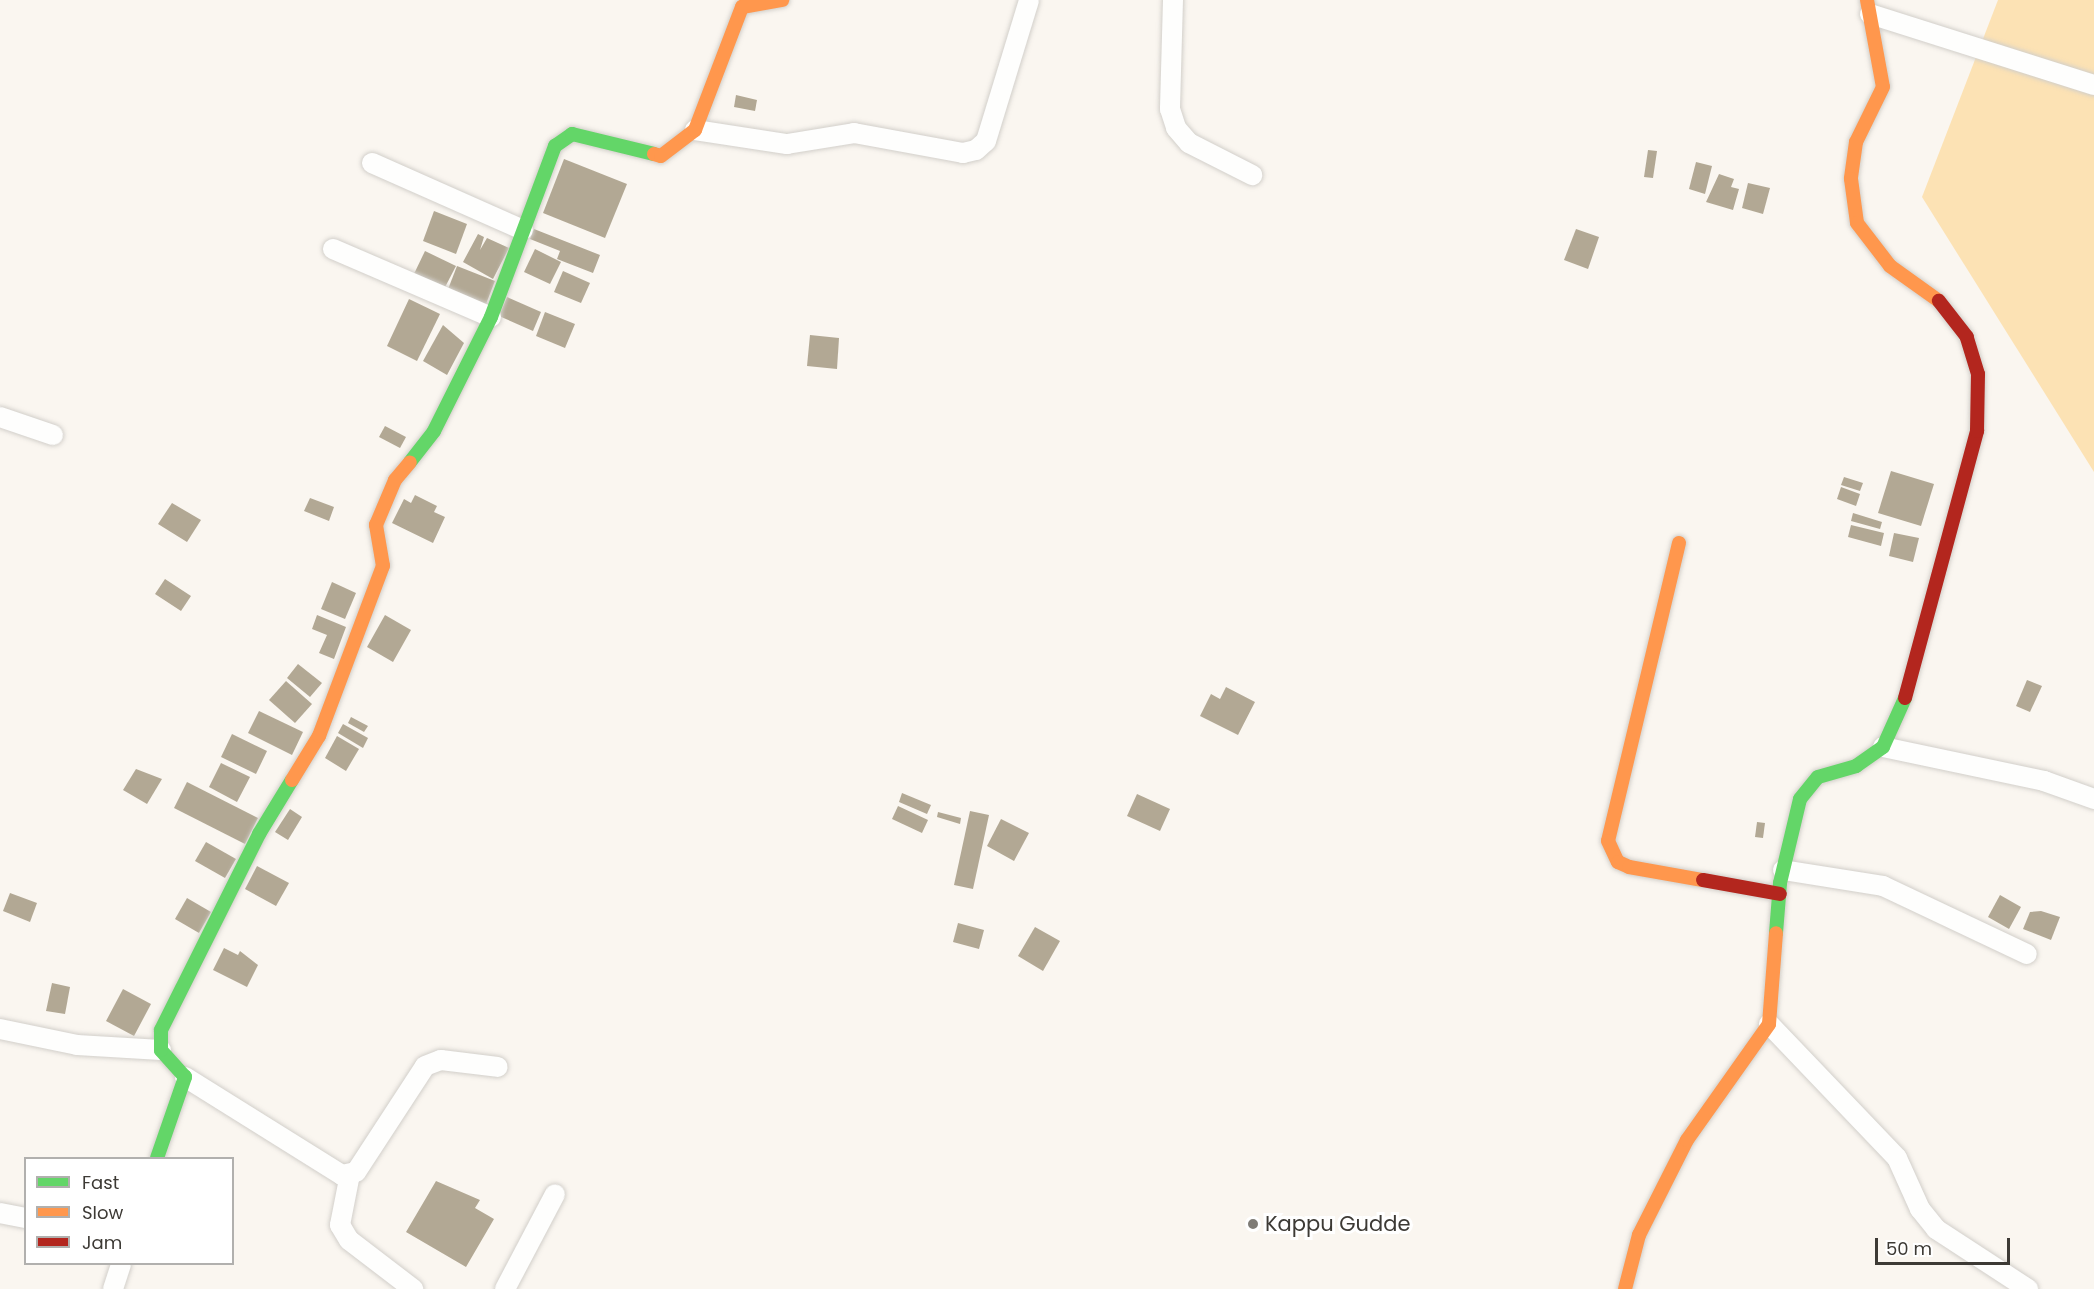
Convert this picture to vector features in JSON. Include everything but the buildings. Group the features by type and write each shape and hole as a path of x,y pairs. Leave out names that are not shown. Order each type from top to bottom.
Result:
{"street":[{"path":"498,1067 441,1060 425,1066 356,1172 342,1175 184,1077 161,1050 161,1030 259,834 319,736 383,566 376,525 395,480 434,431 491,317 555,146 572,134 661,156 695,130 742,7 782,0"},
{"path":"695,130 787,144 854,133 963,153 976,150 986,141 1029,0"},
{"path":"1173,0 1170,109 1176,128 1189,143 1252,175"},
{"path":"1625,1289 1639,1235 1687,1140 1769,1024 1783,870 1800,799 1818,777 1856,766 1883,747 1914,678 1977,430 1978,374 1967,337 1944,305 1890,266 1857,223 1851,179 1856,142 1882,87 1869,7 2094,85"},
{"path":"372,163 523,230"},
{"path":"333,249 491,317"},
{"path":"0,417 53,435"},
{"path":"1679,543 1608,841 1618,862 1629,867 1780,894"},
{"path":"1883,747 2044,781 2094,799"},
{"path":"1783,870 1883,886 2027,954"},
{"path":"1769,1024 1897,1158 1920,1209 1936,1229 2028,1289"},
{"path":"0,1029 77,1045 161,1050"},
{"path":"158,1157 184,1077"},
{"path":"350,1174 340,1225 349,1239 407,1286"},
{"path":"505,1289 555,1194"},
{"path":"0,1214 24,1218"},
{"path":"113,1289 120,1265"}],"shaded area":[{"path":"1998,0 2094,0 2094,472 1922,197"}],"traffic: fast":[{"path":"410,462 434,431 491,317 555,146 572,134 654,154"},
{"path":"1776,933 1780,883 1800,799 1818,777 1856,766 1883,747 1905,698"},
{"path":"157,1157 185,1077 161,1050 161,1030 259,834 292,780"}],"traffic: slow":[{"path":"654,154 661,156 695,130 742,7 782,0"},
{"path":"1867,0 1883,87 1856,142 1851,179 1857,223 1890,266 1939,301"},
{"path":"292,780 319,736 383,566 376,525 395,480 410,462"},
{"path":"1679,543 1608,841 1618,862 1629,867 1703,880"},
{"path":"1625,1289 1639,1235 1687,1140 1769,1024 1776,933"}],"traffic: jam":[{"path":"1905,698 1977,431 1978,374 1967,337 1939,301"},
{"path":"1703,880 1780,894"}],"place":[{"name":"Kappu Gudde","path":"1253,1224"}]}
